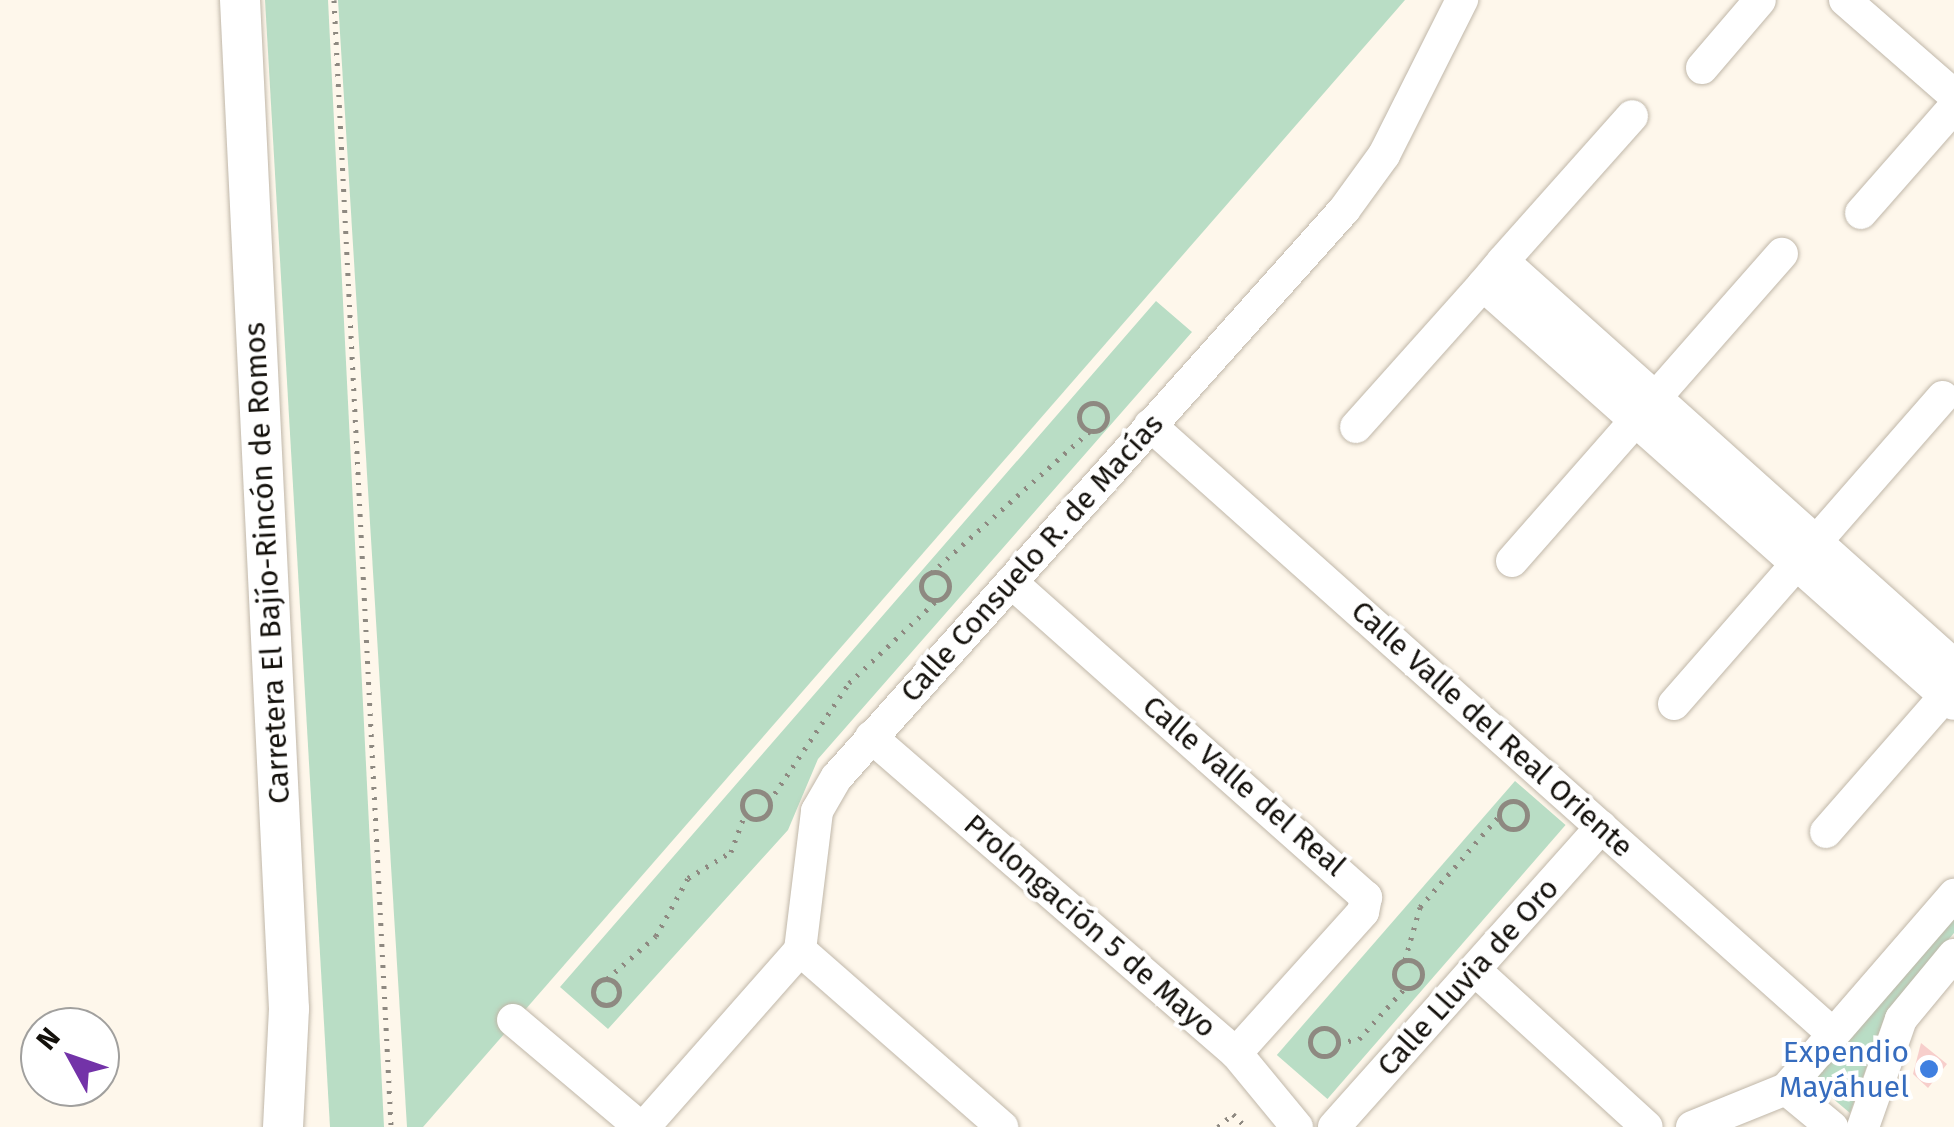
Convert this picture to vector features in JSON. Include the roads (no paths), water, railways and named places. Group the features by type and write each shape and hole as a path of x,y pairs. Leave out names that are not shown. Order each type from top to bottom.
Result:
{"street":[{"name":"Carretera El Bajío-Rincón de Romos","path":"240,0 289,1009 283,1127"},
{"name":"Calle Consuelo R. de Macías","path":"800,950 817,811 872,737 1374,169 1462,0"},
{"path":"1702,68 1760,0"},
{"path":"1845,0 1954,95"},
{"path":"1861,213 1954,106"},
{"path":"1356,427 1632,116"},
{"path":"1512,561 1782,254"},
{"path":"1493,273 1952,688 1826,832"},
{"path":"1674,704 1943,398"},
{"name":"Calle Valle del Real Oriente","path":"1150,426 1833,1034"},
{"name":"Calle Valle del Real","path":"1011,582 1366,897 1363,912 1236,1053"},
{"name":"Prolongación 5 de Mayo","path":"872,737 1236,1053 1297,1127"},
{"name":"Calle Lluvia de Oro","path":"1334,1127 1602,827"},
{"path":"1692,1127 1786,1089 1954,894"},
{"path":"513,1020 642,1127 800,950 1002,1127"},
{"path":"1863,1127 1900,1019 1954,956"},
{"path":"1476,971 1647,1127"},
{"path":"289,1009 306,1127"},
{"path":"1786,1089 1832,1127"}],"place":[{"name":"Expendio Mayáhuel","path":"1929,1069"}]}
